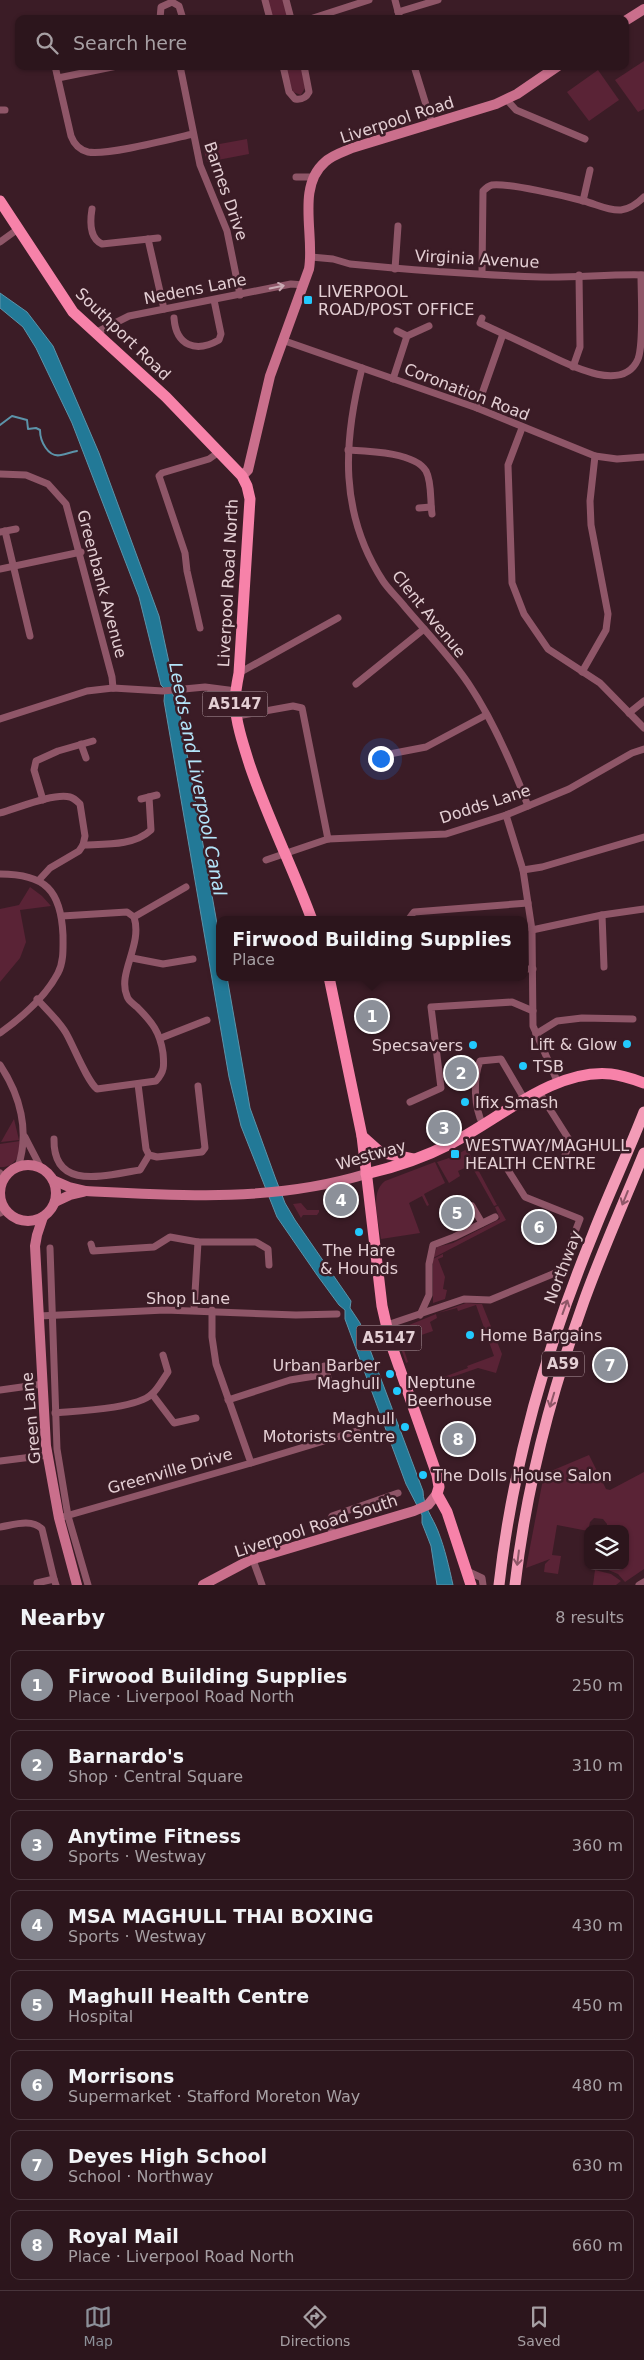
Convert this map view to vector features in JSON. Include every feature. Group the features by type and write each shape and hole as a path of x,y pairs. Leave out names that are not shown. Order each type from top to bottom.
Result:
{"highway":[{"name":"Northway","path":"499,1585 512,1488 531,1413 550,1350 593,1234 626,1159 644,1112"},
{"name":"Northway","path":"515,1585 519,1545 533,1475 552,1401 584,1300 644,1153"}],"main road":[{"path":"629,18 644,8"},
{"name":"Liverpool Road","path":"242,476 248,470 264,399 282,340 304,284 310,257 309,198 314,177 324,162 337,154 507,100 552,70"},
{"name":"Southport Road","path":"0,202 66,304 95,333 144,376 242,476"},
{"name":"Liverpool Road North","path":"242,476 250,499 239,673 236,691 237,716 246,753 262,800 310,916"},
{"name":"A5147","path":"330,981 362,1136 382,1306 390,1343 437,1475 439,1487 437,1494 446,1512 471,1585"},
{"name":"Westway","path":"53,1180 69,1187 86,1191 196,1197 252,1195 291,1190 343,1181 416,1159 452,1144 525,1100 558,1083 583,1076 610,1074 644,1083"},
{"path":"362,1136 380,1152 416,1159"},
{"path":"28,1165 41,1168 53,1180 57,1191 55,1202 44,1217 32,1221 20,1220 3,1211 0,1196 2,1176 18,1167 28,1165"},
{"name":"Westway","path":"55,1202 70,1195 86,1191"},
{"name":"Green Lane","path":"44,1217 36,1234 35,1246 48,1455 64,1517 77,1585"},
{"name":"Green Lane","path":"20,1220 35,1246"},
{"name":"Liverpool Road South","path":"202,1585 253,1560 428,1506 437,1494"}],"street":[{"path":"265,0 269,15"},
{"path":"286,0 290,15"},
{"path":"322,15 369,0"},
{"path":"395,0 399,15 438,0"},
{"path":"160,15 161,7 172,2 179,6 182,15"},
{"path":"56,70 71,136 76,144 84,150 102,152 193,134"},
{"path":"58,78 79,70"},
{"name":"Barnes Drive","path":"181,70 202,174 227,231 240,295"},
{"path":"284,70 291,96 300,100 304,99 309,92 305,70"},
{"path":"415,70 432,124"},
{"path":"507,100 516,110 585,139"},
{"path":"583,201 590,170"},
{"path":"296,177 314,177"},
{"path":"482,273 483,191 488,186 494,185 532,191 583,201 610,210 622,210 635,206 644,197"},
{"path":"92,209 92,231 98,242 106,245 158,238"},
{"path":"395,268 398,226"},
{"path":"0,242 18,229"},
{"path":"148,239 164,309"},
{"name":"Virginia Avenue","path":"310,257 334,259 350,264 395,268 543,277 643,275"},
{"path":"573,366 580,347 579,275"},
{"path":"482,318 480,323 573,366 598,375 614,376 622,374 635,366 641,351 643,275"},
{"name":"Nedens Lane","path":"95,333 129,316 291,284 304,284"},
{"path":"174,318 174,327 185,344 194,347 214,343 219,340 221,334 214,300"},
{"path":"393,379 407,336 430,326"},
{"path":"397,331 407,336"},
{"path":"477,408 503,334"},
{"name":"Coronation Road","path":"282,340 477,408 522,428 595,456 617,459 644,457"},
{"name":"Clent Avenue","path":"362,368 355,397 348,450 349,483 355,524 383,582 468,683 513,768 528,806"},
{"path":"522,428 508,465 512,583 524,614 548,649 600,683 644,728"},
{"path":"348,450 383,452 418,463 426,472 431,510 419,508"},
{"path":"200,628 187,571 185,553 159,476 162,473 209,459 219,452"},
{"path":"582,672 606,630 608,614 591,525 590,501 595,456"},
{"name":"Greenbank Avenue","path":"0,474 26,475 48,484 66,504 81,552 112,676 113,688"},
{"path":"16,529 2,532 13,566 30,636"},
{"path":"0,569 81,552"},
{"path":"239,673 338,618"},
{"path":"356,684 424,629"},
{"path":"0,719 87,691 113,688 164,691 178,688 205,687 236,691"},
{"path":"629,713 644,701"},
{"path":"237,716 293,706 302,708 328,839"},
{"path":"374,757 426,747 486,715"},
{"path":"43,800 34,770 36,761 93,741"},
{"path":"81,744 86,758"},
{"name":"Dodds Lane","path":"266,860 328,839 446,834 506,815 569,789 632,753 644,749"},
{"path":"83,846 118,844 144,836 151,830 145,798 157,794"},
{"path":"0,813 43,800 71,797 80,804 85,836 83,846 50,868 39,880"},
{"path":"506,815 523,870 532,930 533,1026 558,1083"},
{"path":"523,870 542,867 644,837"},
{"path":"0,874 29,876 39,880 53,893 62,916 63,956 61,967 52,982 37,999 0,1033"},
{"path":"134,917 186,888"},
{"path":"411,916 414,912 528,903"},
{"path":"532,930 602,915 644,910"},
{"path":"37,999 65,1031 80,1058 91,1084 97,1088 156,1081 162,1074 164,1067 161,1038 152,1023 127,998 125,979 137,937 134,917 127,912 62,916"},
{"path":"602,915 604,967"},
{"path":"132,958 163,964 193,959"},
{"path":"528,969 533,969"},
{"path":"410,1102 440,1088 431,1007 512,1002 533,1011"},
{"path":"536,1034 557,1021 582,1018 633,1019"},
{"path":"161,1038 207,1020"},
{"path":"483,1125 479,1116 475,1074 480,1061 501,1059 525,1100"},
{"path":"0,1065 14,1089 24,1134 41,1168"},
{"path":"138,1084 146,1149 149,1155 157,1157 202,1152 205,1148 198,1086"},
{"path":"539,1092 570,1141 562,1164"},
{"path":"18,1167 24,1134"},
{"path":"54,1140 54,1152 57,1162 69,1173 83,1178 140,1170 149,1155"},
{"path":"387,1325 464,1299 490,1300 560,1271 580,1219 526,1197 518,1188 508,1170"},
{"path":"472,1206 482,1223"},
{"path":"420,1314 429,1295 429,1264 433,1245 495,1217"},
{"path":"91,1244 93,1252 154,1246 170,1237 198,1242 256,1242 268,1249 268,1265"},
{"path":"194,1310 198,1242"},
{"path":"50,1248 55,1413 64,1517 88,1585"},
{"name":"Shop Lane","path":"39,1316 194,1310 296,1315 337,1314"},
{"name":"Greenville Drive","path":"64,1517 251,1463 214,1357 212,1310"},
{"path":"55,1413 117,1406 144,1400 152,1394 168,1372 163,1355"},
{"path":"228,1400 290,1380 328,1377 324,1366"},
{"path":"0,1390 43,1384"},
{"path":"152,1394 174,1423 196,1418"},
{"path":"251,1463 344,1432 357,1431"},
{"path":"0,1461 48,1455"},
{"path":"333,1535 329,1523 332,1516 398,1493"},
{"path":"0,1527 28,1523 38,1525 42,1529 55,1582 36,1583"},
{"path":"253,1560 262,1585"},
{"path":"467,1571 482,1578 484,1585"},
{"path":"639,1585 644,1582"}],"shaded area":[{"path":"267,0 283,0 287,15 271,15"},
{"path":"644,61 644,109 638,112 615,80"},
{"path":"286,70 302,70 305,88 301,95 293,92"},
{"path":"598,70 619,100 589,121 567,92"},
{"path":"247,139 249,154 207,162 203,147"},
{"path":"30,887 51,906 20,910 26,942 20,958 0,982 0,909 19,905"},
{"path":"14,1119 19,1140 1,1142"},
{"path":"20,1141 20,1151 16,1160 5,1167 0,1167 0,1144"},
{"path":"467,1149 497,1205 494,1206 471,1165 458,1171 460,1176 449,1183 437,1162"},
{"path":"435,1162 445,1183 424,1194 429,1205 427,1206 422,1196 409,1203 420,1233 381,1239 376,1208 377,1193 380,1186 385,1181"},
{"path":"301,1203 307,1210 319,1210 319,1212 317,1215 303,1215 301,1218 293,1204"},
{"path":"498,1206 506,1220 433,1258 437,1247 453,1243 500,1219 495,1207"},
{"path":"443,1254 443,1257 438,1259 445,1277 443,1289 447,1290 445,1299 433,1303 433,1259"},
{"path":"466,1303 482,1304 502,1354 496,1373 478,1368 415,1390 414,1388 420,1383 422,1385 494,1356 476,1305 458,1311 457,1308 438,1313"},
{"path":"436,1314 437,1318 430,1322 433,1331 407,1340 408,1345 403,1347 408,1362 406,1363 396,1334 397,1330"},
{"path":"589,1455 606,1489 610,1490 644,1472 644,1569 625,1582 618,1574 608,1570 629,1570 629,1525 607,1525 603,1519 594,1518 589,1525 584,1525 584,1530 557,1525 552,1555 561,1556 558,1574 544,1572 545,1564 550,1559 526,1568 544,1474"},
{"path":"595,1570 611,1574 621,1581 616,1585 593,1585"}],"water":[{"name":"Leeds and Liverpool Canal","path":"0,293 27,312 53,346 99,453 159,616 173,681 173,694 180,714 216,918 216,981 228,981 250,1108 285,1203 351,1301 350,1308 360,1323 423,1491 426,1507 436,1526 447,1558 453,1585 437,1585 431,1546 422,1523 422,1515 406,1484 345,1319 345,1310 339,1305 317,1275 277,1217 241,1126 229,1077 164,701 165,689 161,685 139,597 72,423 36,348 23,327 0,308"}],"waterway":[{"path":"0,425 12,416 27,420 28,429 36,428 40,430 43,444 52,454 61,455 77,451"}],"place":[{"name":"LIVERPOOL ROAD/POST OFFICE","path":"308,300"},
{"name":"Firwood Building Supplies","path":"372,1016"},
{"name":"Lift & Glow","path":"627,1044"},
{"name":"Specsavers","path":"473,1045"},
{"name":"TSB","path":"523,1066"},
{"name":"Barnardo's","path":"461,1073"},
{"name":"Ifix Smash","path":"465,1102"},
{"name":"Anytime Fitness","path":"444,1128"},
{"name":"WESTWAY/MAGHULL HEALTH CENTRE","path":"455,1154"},
{"name":"MSA MAGHULL THAI BOXING","path":"341,1200"},
{"name":"Maghull Health Centre","path":"457,1213"},
{"name":"Morrisons","path":"539,1227"},
{"name":"The Hare & Hounds","path":"359,1232"},
{"name":"Home Bargains","path":"470,1335"},
{"name":"Deyes High School","path":"610,1365"},
{"name":"Urban Barber Maghull","path":"390,1374"},
{"name":"Neptune Beerhouse","path":"397,1391"},
{"name":"Maghull Motorists Centre","path":"405,1427"},
{"name":"Royal Mail","path":"458,1439"},
{"name":"The Dolls House Salon","path":"423,1475"}]}
